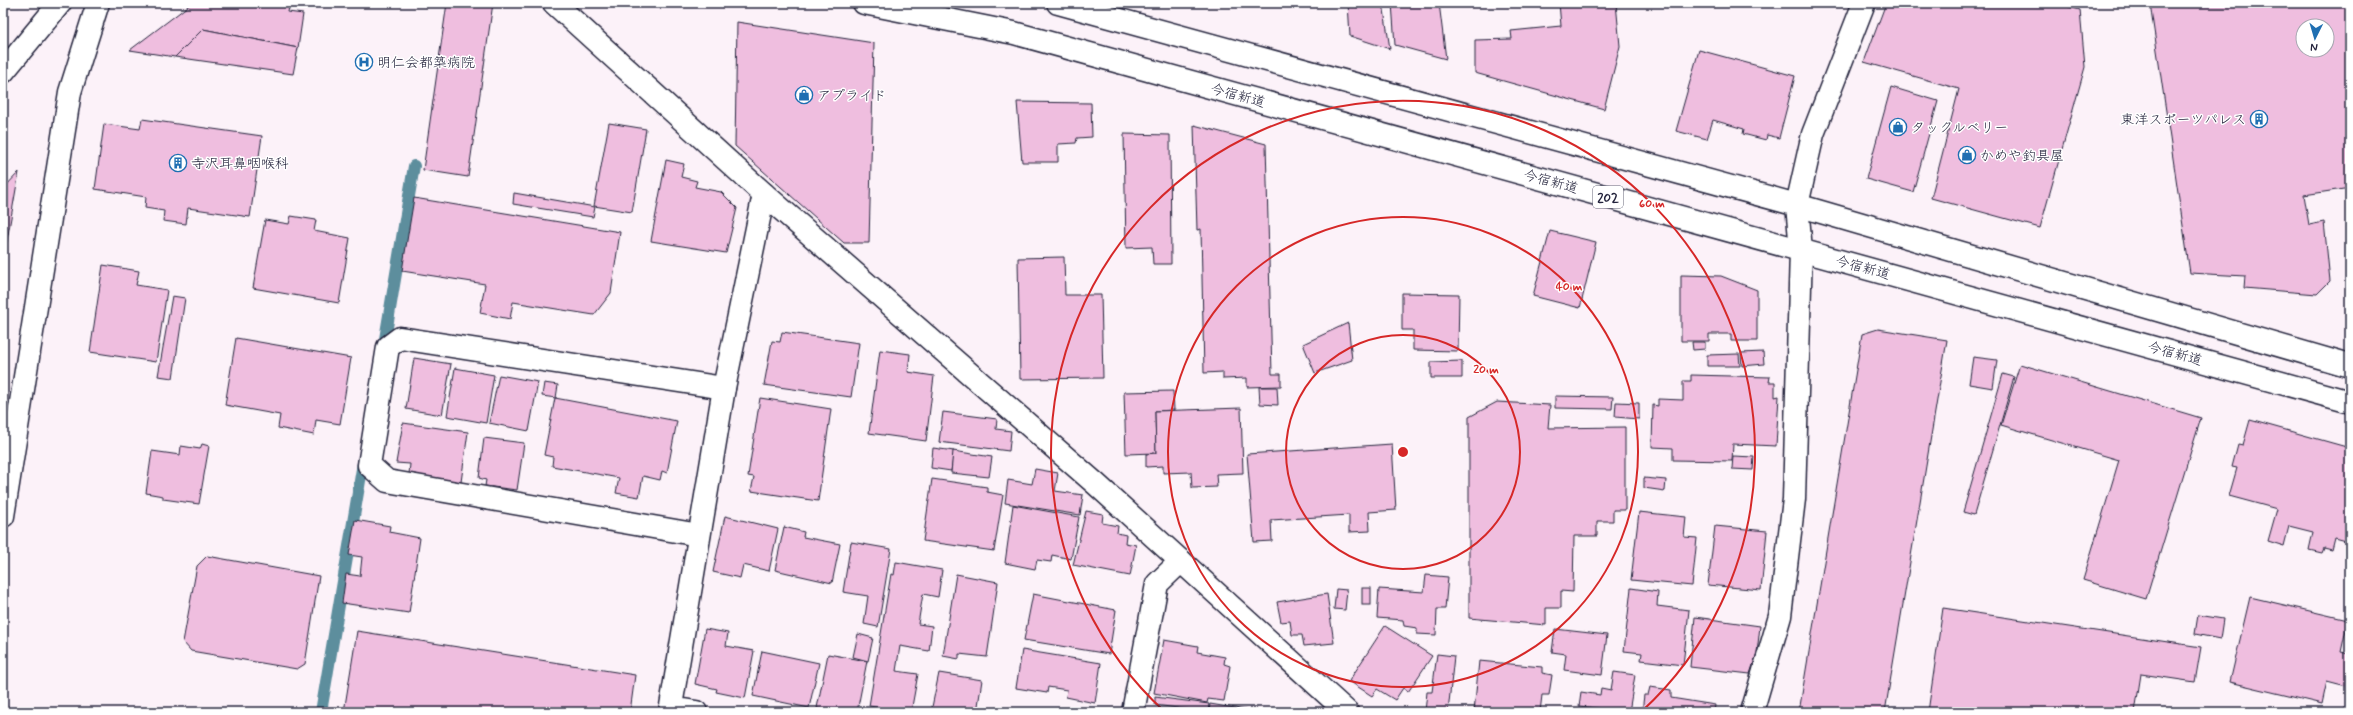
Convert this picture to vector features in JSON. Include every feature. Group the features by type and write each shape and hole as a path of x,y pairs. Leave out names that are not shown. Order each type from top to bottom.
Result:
{"main road":[{"path":"3,72 60,3"},
{"path":"3,516 70,92 98,3"},
{"path":"554,3 764,194 1096,484 1345,711"},
{"name":"今宿新道","path":"864,3 1014,33 2350,402"},
{"path":"1058,3 1797,204 2350,366"},
{"path":"1752,712 1780,616 1794,499 1801,250 1797,204 1813,134 1864,3"},
{"path":"696,712 670,710 724,388 764,194"},
{"path":"699,536 387,481 369,465 388,347 400,338 724,388"},
{"path":"1133,712 1158,584 1181,561"}],"building":[{"path":"192,3 290,3 288,12 303,14 298,48 203,29 175,57 130,50"},
{"path":"447,3 493,3 468,177 423,170"},
{"path":"1348,3 1383,3 1390,49 1350,36"},
{"path":"1392,3 1439,3 1446,59 1395,45"},
{"path":"1559,3 1616,3 1620,46 1604,109 1475,73 1475,40 1512,39 1511,31 1561,26"},
{"path":"1886,3 2055,3 2080,10 2085,67 2040,228 1931,198 1959,89 1864,62"},
{"name":"東洋スポーツパレス","path":"2150,3 2350,3 2350,188 2304,195 2309,225 2324,222 2330,281 2317,294 2244,288 2245,276 2190,273"},
{"name":"アプライド","path":"737,22 874,43 869,243 844,243 735,146"},
{"path":"203,29 298,48 293,74 175,57"},
{"path":"1699,50 1795,76 1779,138 1767,135 1766,140 1743,134 1744,129 1713,120 1707,139 1676,131"},
{"path":"1891,87 1938,101 1913,192 1866,179"},
{"path":"1017,102 1091,103 1092,137 1077,138 1076,143 1058,144 1058,162 1022,162"},
{"name":"寺沢耳鼻咽喉科","path":"142,119 262,136 250,217 188,208 186,224 163,221 164,211 145,208 146,197 95,189 104,124 140,129"},
{"path":"609,123 646,129 632,212 594,206"},
{"path":"1194,125 1266,144 1272,374 1281,374 1281,386 1247,387 1247,378 1223,379 1223,372 1204,373 1201,229 1197,230"},
{"path":"1124,134 1170,135 1171,264 1153,264 1152,247 1126,248"},
{"path":"666,160 684,164 681,177 697,181 695,187 721,192 737,208 726,253 651,241"},
{"path":"19,172 3,263 3,189"},
{"path":"514,193 595,207 593,217 513,204"},
{"path":"414,198 620,232 611,293 594,315 513,302 510,319 480,313 485,284 402,271"},
{"path":"291,216 316,220 314,231 350,238 339,303 253,288 265,220 289,224"},
{"path":"1550,231 1596,242 1580,308 1533,296"},
{"path":"1064,257 1065,295 1101,295 1103,378 1020,379 1018,258"},
{"path":"103,265 139,271 136,285 167,290 156,362 90,352"},
{"path":"1681,275 1721,276 1757,290 1757,341 1731,341 1731,334 1709,334 1709,341 1681,341"},
{"path":"1402,293 1459,294 1458,351 1413,350 1413,330 1402,330"},
{"path":"172,296 185,298 173,378 158,376"},
{"path":"1348,323 1352,360 1315,373 1303,344"},
{"path":"1878,329 1947,340 1885,712 1799,712 1862,334"},
{"path":"782,332 859,343 851,397 764,385 772,341 780,342"},
{"path":"236,338 351,358 340,424 316,420 314,435 278,428 280,415 225,405"},
{"path":"1692,342 1705,342 1705,349 1693,350"},
{"path":"880,350 910,354 908,372 934,376 926,441 869,433"},
{"path":"1763,352 1764,364 1742,366 1741,353"},
{"path":"1739,354 1740,366 1707,366 1707,355"},
{"path":"1973,357 1997,360 1993,388 1969,384"},
{"path":"414,358 451,364 442,415 406,409"},
{"path":"1462,361 1462,378 1431,378 1431,362"},
{"path":"2020,364 2201,418 2146,599 2083,580 2119,460 2001,425"},
{"path":"455,368 494,375 486,423 447,416"},
{"path":"2003,374 2014,377 1974,515 1963,512"},
{"path":"499,375 538,382 529,431 489,423"},
{"path":"1691,375 1770,377 1769,382 1775,382 1775,397 1779,396 1776,446 1733,444 1732,461 1673,460 1673,448 1652,447 1653,405 1658,406 1658,399 1683,400 1683,381 1691,381"},
{"path":"544,383 558,385 556,398 542,396"},
{"path":"1259,387 1277,387 1278,405 1260,404"},
{"path":"1173,391 1174,410 1155,411 1156,453 1126,454 1124,392"},
{"path":"1555,396 1613,397 1612,409 1555,408"},
{"path":"555,398 677,421 667,473 662,471 660,480 643,476 639,497 616,493 619,478 552,466 553,457 544,455"},
{"path":"760,398 831,409 818,501 751,491 754,477 748,476"},
{"path":"1497,402 1550,405 1548,428 1625,427 1625,510 1613,510 1613,521 1597,521 1597,536 1574,536 1573,592 1561,591 1561,608 1546,608 1546,625 1469,618 1469,417"},
{"path":"1616,402 1639,403 1639,419 1615,417"},
{"path":"1241,408 1243,473 1216,474 1217,487 1192,488 1191,472 1163,473 1163,466 1146,467 1146,454 1156,453 1155,411"},
{"path":"943,412 997,419 996,429 1011,431 1009,451 939,442"},
{"path":"2250,420 2350,448 2350,542 2335,538 2332,550 2324,548 2322,553 2309,550 2313,532 2289,526 2284,546 2268,541 2277,509 2229,496 2237,468 2232,467 2238,444 2243,445"},
{"path":"403,423 468,432 461,482 409,474 410,464 396,463"},
{"path":"484,438 524,443 517,490 485,486 486,480 479,478"},
{"path":"202,444 209,446 199,504 163,499 163,496 146,493 152,451 180,455 181,446 200,449"},
{"path":"1392,444 1396,510 1369,512 1370,531 1349,532 1349,515 1271,520 1272,541 1254,542 1247,454"},
{"path":"933,448 954,451 951,471 931,468"},
{"path":"953,451 992,457 989,477 951,473"},
{"path":"1733,456 1754,457 1753,470 1732,469"},
{"path":"1035,469 1058,473 1055,491 1083,495 1080,515 1005,503 1008,480 1032,484"},
{"path":"1644,478 1666,480 1665,491 1644,488"},
{"path":"932,479 987,487 987,492 1003,495 994,551 923,541"},
{"path":"1013,505 1079,517 1071,559 1052,555 1051,562 1037,560 1035,569 1005,563"},
{"path":"1086,511 1103,514 1102,523 1118,526 1117,533 1126,535 1125,543 1136,545 1130,576 1073,565"},
{"path":"1639,512 1686,517 1684,537 1697,538 1692,586 1631,580"},
{"path":"725,516 778,529 769,571 743,565 740,578 713,572"},
{"path":"355,520 390,526 389,532 420,538 409,613 342,603 346,574 360,576 362,557 349,555"},
{"path":"1715,526 1767,531 1761,590 1708,585"},
{"path":"784,527 804,532 803,537 840,544 832,583 775,570"},
{"path":"851,542 891,549 878,627 864,624 868,596 843,592"},
{"path":"207,556 319,576 305,664 297,669 191,651 183,642 197,566"},
{"path":"896,562 942,570 938,597 923,594 918,624 932,626 929,651 900,646 896,671 918,674 911,712 869,706 891,574 894,575"},
{"path":"956,574 998,582 987,657 959,654 959,659 943,656"},
{"path":"1426,575 1448,577 1445,609 1437,609 1436,635 1417,634 1417,628 1404,626 1403,620 1377,618 1379,589 1424,592"},
{"path":"1362,588 1371,588 1371,605 1362,605"},
{"path":"1631,588 1658,592 1657,606 1689,610 1683,665 1641,660 1642,653 1624,651"},
{"path":"1336,589 1347,590 1345,610 1334,609"},
{"path":"1033,594 1116,610 1109,654 1024,640"},
{"path":"1327,594 1334,643 1304,646 1302,635 1292,635 1290,621 1281,622 1277,602"},
{"path":"2250,597 2348,620 2341,652 2350,654 2350,687 2327,681 2322,704 2230,682"},
{"path":"1943,608 2201,647 2195,682 2141,674 2135,712 1928,712"},
{"path":"2198,615 2223,619 2220,639 2195,634"},
{"path":"1695,617 1760,626 1757,653 1750,674 1690,667"},
{"path":"1385,626 1432,656 1408,692 1403,688 1395,700 1377,689 1372,696 1349,681"},
{"path":"705,629 728,633 726,646 754,651 745,698 716,692 717,689 695,684"},
{"path":"1555,629 1607,635 1602,675 1564,670 1566,654 1552,652"},
{"path":"357,631 635,675 630,712 344,712"},
{"path":"858,634 873,638 868,661 853,657"},
{"path":"1164,640 1198,646 1197,652 1225,657 1224,664 1230,666 1224,701 1208,699 1207,703 1154,693"},
{"path":"1022,650 1101,663 1095,703 1066,697 1067,690 1048,687 1047,693 1016,688"},
{"path":"762,651 819,663 809,708 753,696"},
{"path":"828,654 867,661 857,712 837,712 817,708"},
{"path":"1437,654 1454,656 1448,712 1425,712 1427,692 1432,692"},
{"path":"1479,661 1542,667 1542,673 1552,675 1549,695 1542,695 1540,712 1474,712"},
{"path":"1614,672 1635,675 1629,712 1579,706 1581,692 1600,695 1601,688 1611,690"},
{"path":"939,673 982,680 977,712 931,712"},
{"path":"1650,687 1671,690 1671,698 1715,705 1714,712 1642,712 1644,695 1648,695"},
{"path":"1155,697 1209,704 1208,712 1155,705"},
{"path":"1210,704 1258,712 1209,712"}],"waterway":[{"path":"383,351 414,166"},
{"path":"321,712 364,457"}],"place":[{"name":"明仁会都築病院","path":"364,62"},
{"name":"アプライド","path":"804,95"},
{"name":"東洋スポーツパレス","path":"2259,119"},
{"name":"タックルベリー","path":"1898,127"},
{"name":"かめや釣具屋","path":"1967,155"},
{"name":"寺沢耳鼻咽喉科","path":"178,163"}]}
